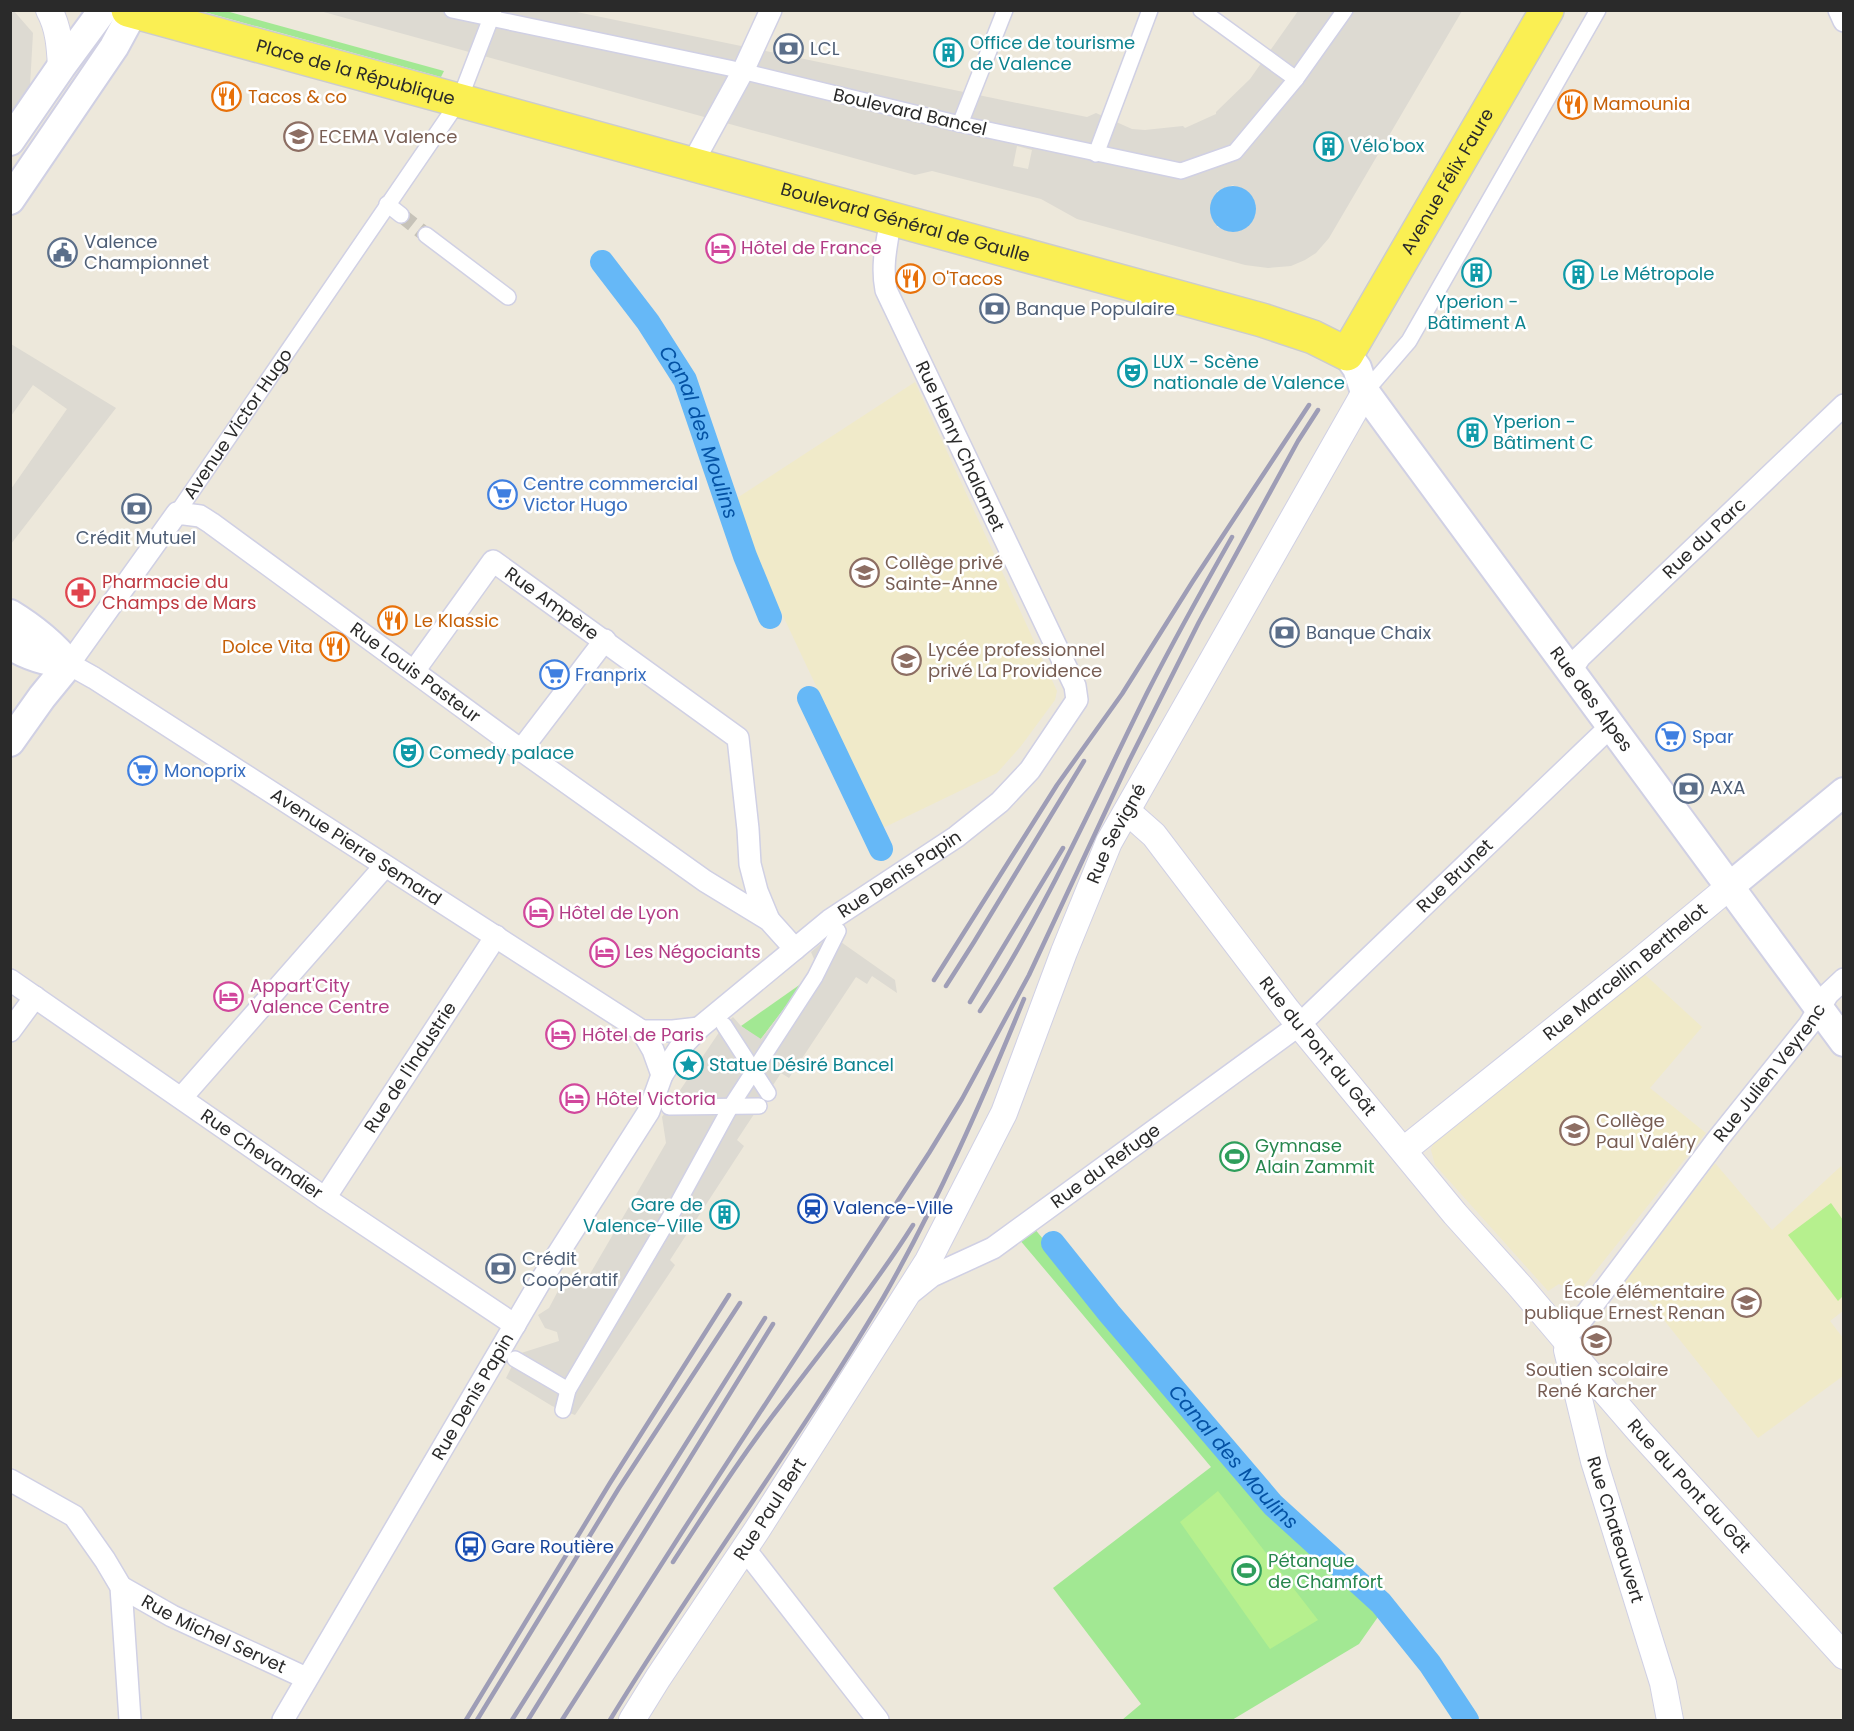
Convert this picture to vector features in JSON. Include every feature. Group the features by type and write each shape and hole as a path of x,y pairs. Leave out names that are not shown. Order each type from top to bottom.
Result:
{"main road":[{"name":"Avenue Félix Faure","path":"1347,354 1547,10"},
{"path":"10,141 61,67 121,11"},
{"path":"10,200 114,47 121,11"},
{"name":"Place de la République","path":"121,11 459,101"},
{"name":"Boulevard Général de Gaulle","path":"459,101 1262,320 1313,337 1347,354"},
{"name":"Rue des Alpes","path":"1347,354 1357,368 1365,392 1844,1042"},
{"path":"10,614 34,629 69,664"},
{"path":"10,645 46,662 69,664"},
{"name":"Avenue Victor Hugo","path":"10,742 69,664"},
{"name":"Rue Marcellin Berthelot","path":"1729,887 1844,792"}],"street":[{"path":"49,10 60,46 61,67"},
{"path":"452,10 492,15"},
{"path":"692,164 743,71 771,10"},
{"path":"960,124 1005,10"},
{"path":"1096,153 1150,10"},
{"path":"1201,10 1296,79"},
{"name":"Boulevard Bancel","path":"492,15 743,71 960,124 1181,171 1235,152 1296,79 1345,10"},
{"path":"1365,392 1409,342 1598,10"},
{"path":"1839,10 1844,21"},
{"name":"Place de la République","path":"459,101 492,15"},
{"name":"Avenue Victor Hugo","path":"69,664 177,513 459,101"},
{"path":"387,204 401,215"},
{"name":"Rue Henry Chalamet","path":"891,218 884,257 883,275 886,290 1075,686 1077,700"},
{"path":"426,234 508,297"},
{"name":"Rue Sevigné","path":"907,1296 928,1261 1000,1121 1094,875 1123,816 1128,812 1152,764 1365,392"},
{"name":"Rue du Parc","path":"1570,672 1580,657 1844,405"},
{"name":"Rue Louis Pasteur","path":"177,513 200,516 212,523 521,750 705,881 769,920 795,949"},
{"name":"Rue Ampère","path":"414,671 493,561 605,640"},
{"path":"521,750 605,640 738,738 750,864 757,891 769,920"},
{"name":"Avenue Pierre Semard","path":"69,664 642,1031"},
{"name":"Rue Denis Papin","path":"283,1720 540,1282 649,1112 662,1074 679,1049 699,1028 830,920 956,837 1000,802 1030,770 1077,700"},
{"name":"Rue Brunet","path":"1299,1025 1610,727"},
{"name":"Rue du Pont du Gât","path":"1128,812 1154,835 1299,1025 1455,1214 1564,1338 1582,1365 1844,1656"},
{"path":"182,1097 385,866"},
{"name":"Rue Marcellin Berthelot","path":"1404,1150 1729,887"},
{"path":"563,1410 568,1389 674,1210 731,1106 815,977 838,931"},
{"name":"Rue de l'Industrie","path":"326,1198 496,936"},
{"name":"Rue Julien Veyrenc","path":"1564,1338 1587,1312 1717,1140 1809,1025 1828,994 1844,979"},
{"name":"Rue Chevandier","path":"10,980 326,1198 515,1324"},
{"path":"10,1031 35,997"},
{"path":"669,1107 731,1106 763,1100 754,1071 724,1025"},
{"name":"Rue du Refuge","path":"907,1296 932,1276 993,1248 1299,1025"},
{"path":"662,1074 642,1031 699,1028"},
{"name":"Rue Paul Bert","path":"632,1720 907,1296"},
{"name":"Rue Chateauvert","path":"1564,1338 1594,1461 1663,1683 1670,1720"},
{"path":"515,1359 568,1389"},
{"path":"10,1480 74,1516 121,1587 130,1720"},
{"path":"744,1548 878,1720"},
{"name":"Rue Michel Servet","path":"121,1587 172,1616 306,1678"}],"shaded area":[{"path":"13,10 33,33 30,86 11,116 10,11"},
{"path":"320,11 572,11 1087,117 1096,113 1132,129 1145,130 1183,126 1185,128 1216,114 1250,79 1298,11 1462,11 1329,238 1316,253 1291,266 1268,268 1245,265 1077,219 1041,199 932,171 915,175","holes":["1017,146 1032,150 1028,169 1013,166","1233,185 1256,204 1256,211 1254,218 1231,232 1217,227 1217,191"]},
{"path":"11,344 116,408 11,544 11,489 67,409 33,385 11,416"},
{"path":"915,382 1057,691 1055,700 1021,746 997,773 883,828 751,548 737,498"},
{"path":"831,935 895,980 897,993 872,976 867,984 856,977 789,1078 781,1073 737,1140 744,1146 670,1260 675,1265 575,1415 552,1406 506,1378 518,1354 559,1341 557,1332 545,1328 538,1315 549,1308 559,1289 583,1286 666,1143 662,1117 724,1025 733,1017 741,1026 761,1039 805,981 814,959 811,952"},
{"name":"Collège Paul Valéry","path":"1640,970 1702,1027 1650,1088 1706,1133 1578,1293 1559,1284 1548,1291 1435,1165 1431,1150 1436,1139"},
{"name":"École élémentaire publique Ernest Renan","path":"1715,1163 1772,1230 1841,1166 1843,1170 1843,1311 1830,1321 1843,1338 1843,1376 1758,1438 1648,1300 1624,1283"}],"green space":[{"path":"201,11 226,11 444,71 441,77"},
{"path":"805,981 760,1040 741,1026"},
{"path":"1831,1203 1843,1220 1843,1296 1838,1301 1788,1235"},
{"path":"1029,1222 1228,1462 1380,1614 1359,1644 1232,1720 1122,1720 1141,1704 1053,1588 1211,1467 1014,1233"},
{"name":"Pétanque de Chamfort","path":"1218,1491 1318,1620 1270,1649 1180,1522"}],"water":[{"path":"1233,186 1242,187 1250,192 1255,200 1255,218 1250,226 1242,231 1233,232 1224,231 1216,226 1211,218 1210,209 1211,200 1216,192 1224,187"}],"waterway":[{"name":"Canal des Moulins","path":"602,262 648,322 685,380 745,556 770,617"},
{"name":"Canal des Moulins","path":"809,698 881,849"},
{"name":"Canal des Moulins","path":"1053,1243 1109,1313 1273,1505 1381,1603 1430,1664 1467,1720"}],"tunnel":[{"path":"401,215 426,235"}],"railway":[{"path":"934,980 1057,785 1122,694 1309,405"},
{"path":"562,1720 962,1099 1029,975 1129,761 1199,622 1298,441 1318,410"},
{"path":"980,1011 1048,894 1157,673 1232,537"},
{"path":"946,986 1084,761"},
{"path":"970,1002 1063,848"},
{"path":"610,1720 677,1614 817,1405 883,1298 958,1151 1024,999"},
{"path":"673,1562 755,1440 867,1292 913,1225"},
{"path":"466,1720 610,1483 729,1295"},
{"path":"477,1720 619,1488 740,1303"},
{"path":"512,1720 765,1318"},
{"path":"528,1720 773,1324"}],"place":[{"name":"LCL","path":"789,49"},
{"name":"Office de tourisme de Valence","path":"949,53"},
{"name":"Tacos & co","path":"227,97"},
{"name":"Mamounia","path":"1572,104"},
{"name":"ECEMA Valence","path":"298,137"},
{"name":"Vélo'box","path":"1329,146"},
{"name":"Hôtel de France","path":"720,248"},
{"name":"Valence Championnet","path":"63,252"},
{"name":"Yperion - Bâtiment A","path":"1477,273"},
{"name":"Le Métropole","path":"1579,274"},
{"name":"O'Tacos","path":"911,279"},
{"name":"Banque Populaire","path":"995,309"},
{"name":"LUX - Scène nationale de Valence","path":"1132,372"},
{"name":"Yperion - Bâtiment C","path":"1472,432"},
{"name":"Centre commercial Victor Hugo","path":"502,494"},
{"name":"Crédit Mutuel","path":"136,509"},
{"name":"Collège privé Sainte-Anne","path":"864,573"},
{"name":"Pharmacie du Champs de Mars","path":"81,592"},
{"name":"Le Klassic","path":"393,621"},
{"name":"Banque Chaix","path":"1285,633"},
{"name":"Dolce Vita","path":"334,647"},
{"name":"Lycée professionnel privé La Providence","path":"907,660"},
{"name":"Franprix","path":"554,675"},
{"name":"Spar","path":"1671,737"},
{"name":"Comedy palace","path":"408,753"},
{"name":"Monoprix","path":"143,771"},
{"name":"AXA","path":"1689,788"},
{"name":"Hôtel de Lyon","path":"538,913"},
{"name":"Les Négociants","path":"604,952"},
{"name":"Appart'City Valence Centre","path":"229,996"},
{"name":"Hôtel de Paris","path":"561,1035"},
{"name":"Statue Désiré Bancel","path":"688,1065"},
{"name":"Hôtel Victoria","path":"575,1099"},
{"name":"Collège Paul Valéry","path":"1575,1131"},
{"name":"Gymnase Alain Zammit","path":"1234,1156"},
{"name":"Valence-Ville","path":"812,1208"},
{"name":"Gare de Valence-Ville","path":"724,1215"},
{"name":"Crédit Coopératif","path":"501,1269"},
{"name":"École élémentaire publique Ernest Renan","path":"1746,1302"},
{"name":"Soutien scolaire René Karcher","path":"1597,1341"},
{"name":"Gare Routière","path":"470,1547"},
{"name":"Pétanque de Chamfort","path":"1247,1571"}]}
